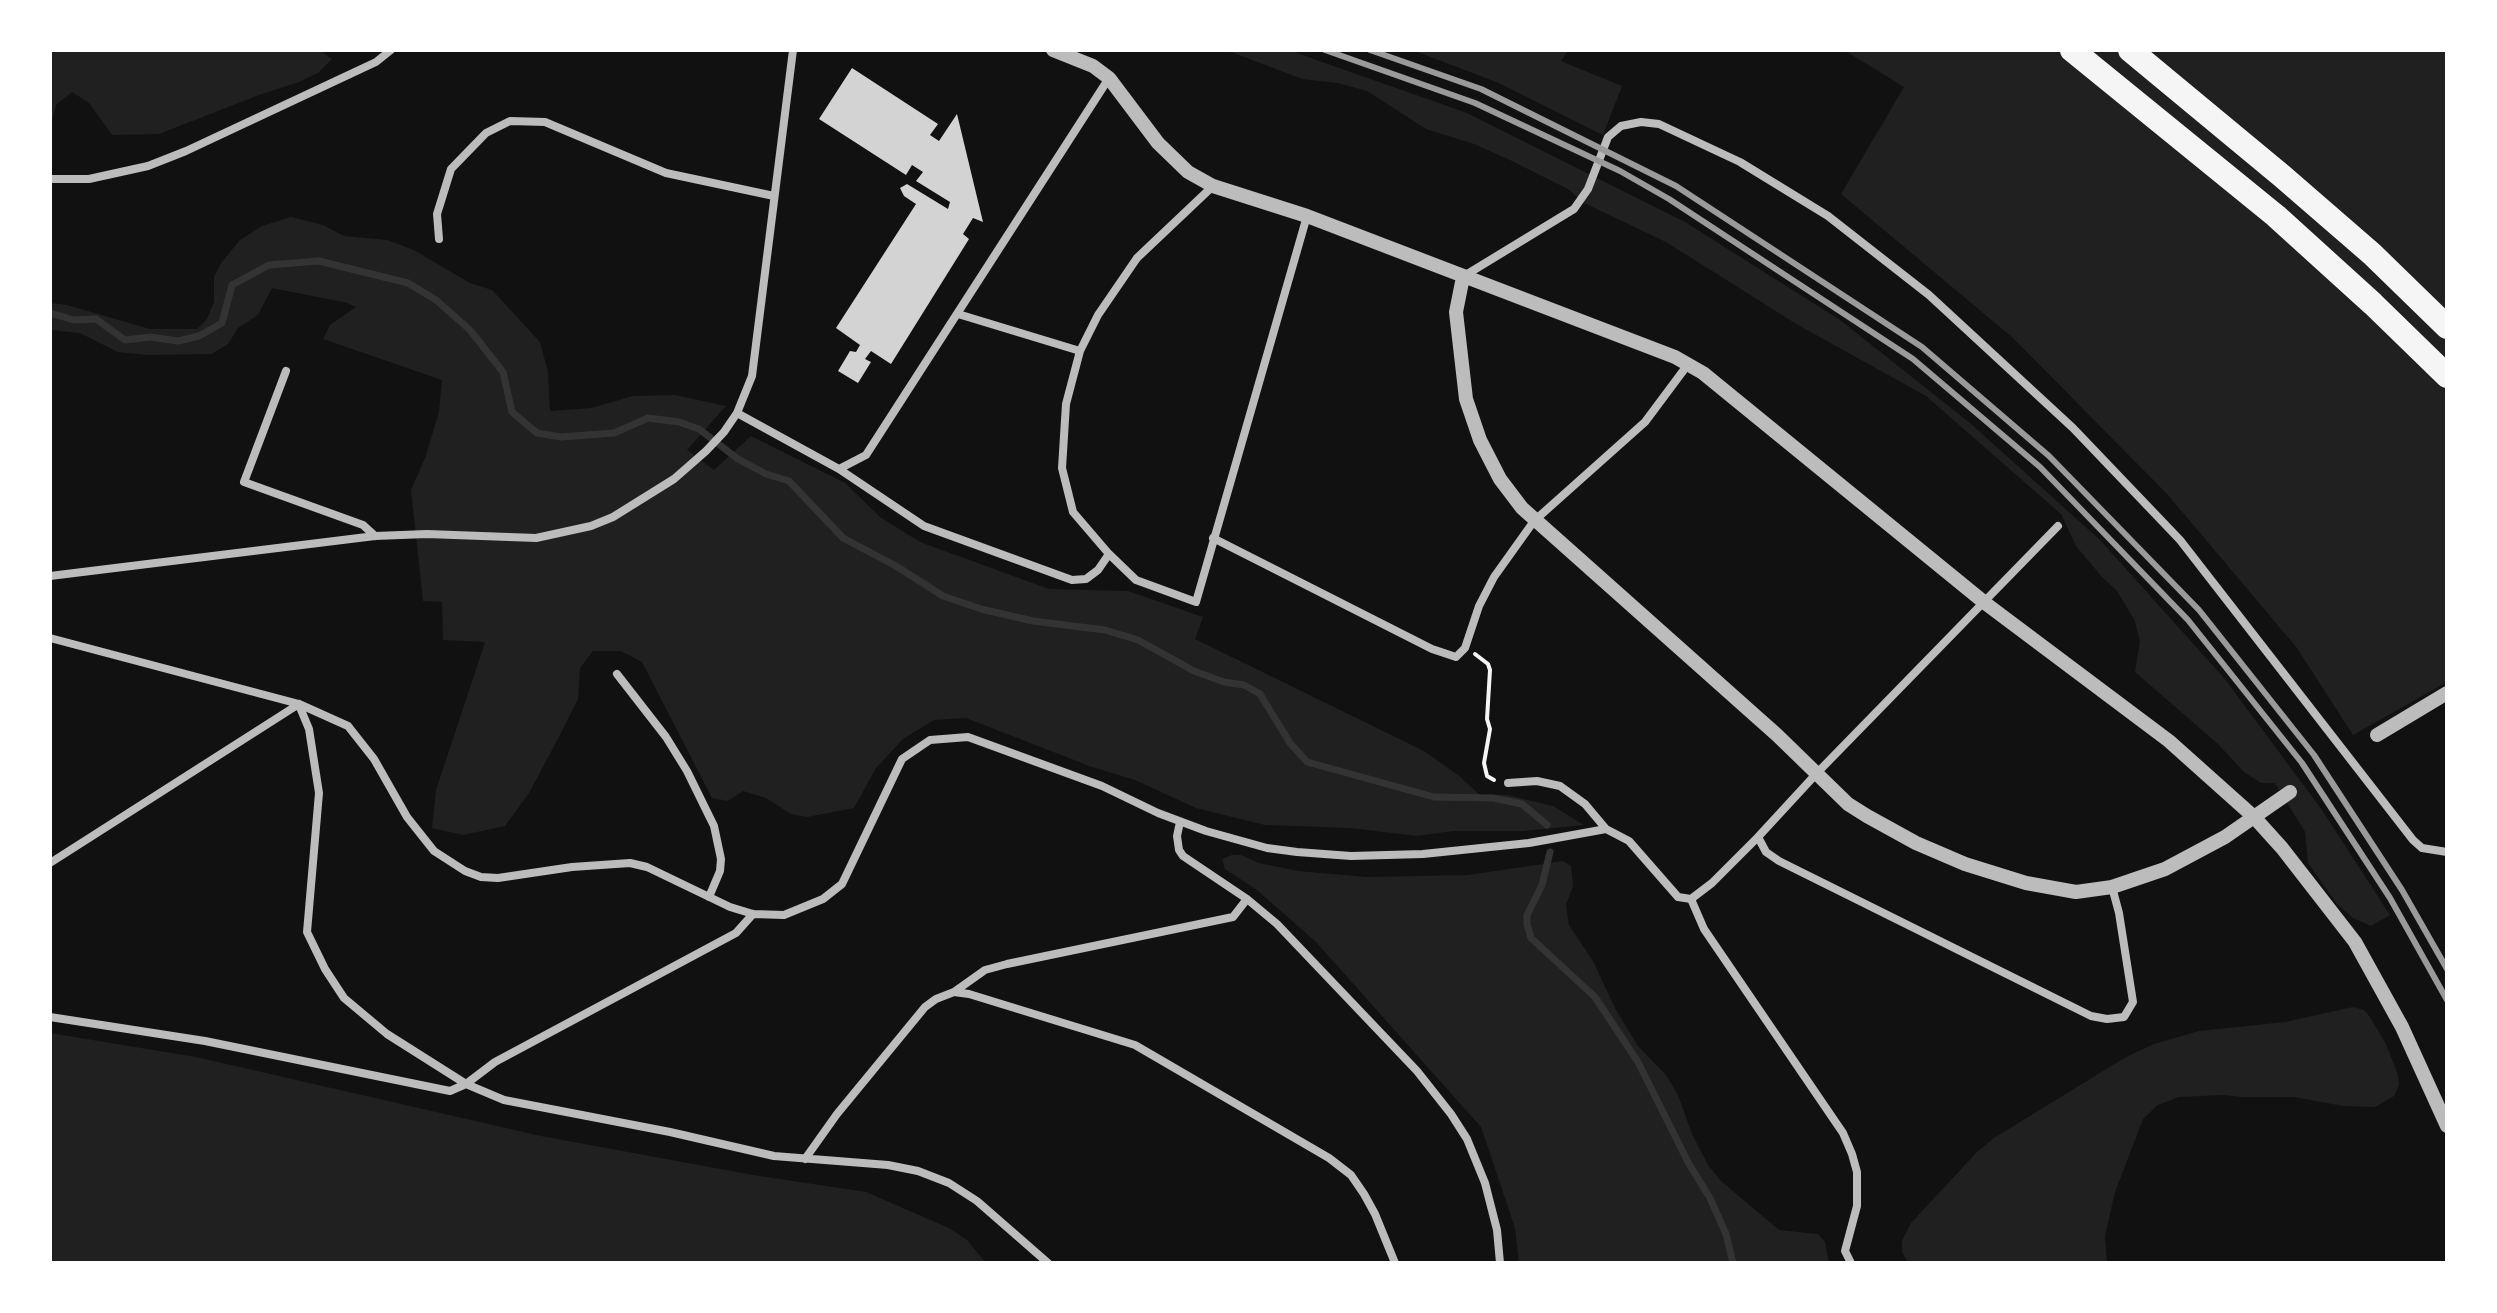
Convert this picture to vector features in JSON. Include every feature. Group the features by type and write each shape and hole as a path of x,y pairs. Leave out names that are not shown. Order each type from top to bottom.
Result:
{"highway":[{"path":"2072,50 2276,216 2447,376"},
{"path":"2130,50 2372,254 2447,327"}],"street":[{"path":"50,179 109,176 161,161 376,62 391,50"},
{"path":"50,576 375,536 427,534 536,538 565,533 613,517 674,479 724,432 737,413 752,376 793,50"},
{"path":"1053,50 1093,66 1109,78 1158,143 1188,172 1213,186 1307,216 1689,363 1985,603 2169,741 2254,817 2355,942 2402,1027 2447,1126"},
{"path":"839,469 866,455 1109,78"},
{"path":"439,239 437,214 451,169 486,133 510,121 545,122 666,173 774,196"},
{"path":"2290,792 2185,859 2112,887 2076,892 2054,890 1965,864 1916,843 1867,816 1848,804 1534,521 1500,479 1480,440 1466,399 1456,312 1463,277 1574,209 1588,189 1608,137 1621,126 1641,122 1659,124 1740,162 1828,216 1918,286 2073,428 2180,540 2413,840 2422,848 2447,852"},
{"path":"1213,186 1137,258 1098,315 1080,351 1066,404 1062,468 1073,512 1109,554 1136,580 1196,602 1307,216"},
{"path":"958,314 1080,351"},
{"path":"1213,538 1446,655 1456,657 1465,648 1485,594 1534,521 1645,422 1689,363"},
{"path":"286,371 244,482 363,525 375,536"},
{"path":"737,413 839,469 924,526 1072,580 1086,579 1098,570 1109,554"},
{"path":"1508,783 1537,781 1560,786 1585,804 1606,829 1629,841 1678,897 1691,899 1712,883 1758,837 2058,526"},
{"path":"50,638 299,704 348,726 374,759 407,817 434,851 465,871 481,877 498,878 596,864 630,863 647,867 753,914 784,915 823,899 842,884 902,759 930,740 968,737 1102,786 1180,822 1267,848 1351,856 1423,854 1480,849 1606,829"},
{"path":"617,674 666,737 714,826 721,859 720,871 709,897"},
{"path":"2377,735 2447,693"},
{"path":"50,863 299,704"},
{"path":"299,704 309,729 319,793 307,932 335,986 353,1007 387,1034 466,1084 504,1100 774,1156 888,1165 918,1171 949,1183 986,1208 1048,1263"},
{"path":"1180,822 1177,836 1183,856 1247,899 1277,924 1417,1071 1451,1114 1467,1139 1485,1183 1493,1208 1500,1263"},
{"path":"1758,837 1766,852 1779,861 2091,1016 2107,1019 2124,1017 2133,1002 2112,887"},
{"path":"805,1159 837,1114 925,1007 954,992 985,970 1233,917 1247,899"},
{"path":"1691,899 1704,929 1843,1133 1857,1172 1857,1206 1845,1251 1851,1263"},
{"path":"50,1017 205,1041 450,1091 466,1084 495,1062 736,933 753,914"},
{"path":"954,992 1135,1045 1329,1158 1351,1175 1364,1194 1395,1263"}],"path":[{"path":"1465,648 1483,660 1490,670 1487,719 1490,729 1485,771 1492,779 1508,783"}],"shaded area":[{"path":"50,50 319,50 332,59 318,73 299,82 159,134 112,135 89,103 72,92 56,105 50,129"},
{"path":"1226,50 1294,52 1467,113 1685,222 1840,320 1970,423 2100,540 2224,678 2322,810 2390,915 2371,926 2353,918 2337,904 2308,863 2305,832 2275,783 2261,783 2244,772 2218,744 2135,672 2140,641 2135,621 2117,591 2076,546 2061,514 1926,396 1798,325 1666,242 1584,203 1568,189 1510,160 1474,144 1426,129 1367,91 1338,83 1302,79"},
{"path":"1412,50 1568,50 1561,61 1622,86 1603,135 1499,83"},
{"path":"1844,50 2447,50 2447,682 2353,735 2297,648 2168,495 2013,338 1841,194 1904,87"},
{"path":"291,217 323,225 344,236 387,240 414,250 470,283 492,290 540,342 548,372 550,411 591,408 633,396 675,395 726,406 687,450 714,470 751,436 845,483 880,517 920,542 1049,589 1128,591 1203,617 1195,639 1424,751 1480,795 1507,795 1553,806 1584,825 1523,831 1453,831 1417,836 1350,828 1265,825 1196,808 1135,780 1092,767 966,718 934,720 903,739 876,768 854,808 807,817 791,814 766,798 743,791 728,801 712,798 642,662 621,651 593,651 580,668 578,699 559,737 529,793 505,826 463,835 432,828 436,790 485,642 443,640 442,602 423,601 411,490 439,412 442,380 323,339 330,325 356,307 272,288 258,315 238,328 228,344 212,354 118,352 80,333 50,330 50,303 150,329 197,329 207,319 214,302 214,277 240,240 262,226"},
{"path":"1232,855 1298,871 1366,877 1468,875 1563,861 1571,866 1573,886 1566,905 1569,925 1593,961 1616,1010 1638,1046 1666,1075 1678,1095 1692,1134 1708,1165 1721,1181 1779,1230 1818,1234 1825,1242 1829,1263 1519,1263 1515,1228 1481,1127 1316,942 1257,890 1225,869 1222,859"},
{"path":"2353,1007 2364,1010 2386,1044 2398,1075 2399,1085 2394,1096 2375,1107 2343,1106 2294,1097 2222,1095 2179,1097 2158,1105 2143,1119 2115,1192 2105,1236 2107,1263 1907,1261 1902,1252 1902,1241 1911,1223 1977,1152 1994,1138 2126,1057 2154,1044 2199,1031 2285,1022"},
{"path":"50,1033 196,1057 541,1136 753,1175 866,1192 949,1228 967,1240 986,1263 50,1263"}],"building":[{"path":"852,68 938,124 930,135 939,141 957,114 983,222 973,218 963,234 969,239 891,364 871,351 865,359 871,362 858,383 838,371 850,351 856,352 860,345 836,328 916,204 904,196 900,188 907,184 948,209 950,202 916,181 923,172 912,165 906,175 819,119"}],"waterway":[{"path":"50,313 74,320 96,319 125,340 150,337 178,341 199,336 222,323 232,285 269,265 319,261 408,283 436,300 470,330 503,372 512,412 537,433 561,437 614,433 648,418 679,422 699,429 738,459 766,474 789,481 843,538 943,596 1033,621 1105,630 1138,640 1194,671 1224,682 1244,685 1260,694 1290,743 1307,762 1434,797 1493,798 1522,804 1547,825"},
{"path":"1550,852 1542,885 1527,915 1531,938 1595,997 1638,1062 1689,1164 1710,1198 1726,1234 1733,1263"}],"railway":[{"path":"1325,50 1475,103 1620,171 1669,199 1913,359 2040,467 2188,620 2302,763 2390,898 2447,1000"},
{"path":"1370,50 1481,89 1676,186 1922,347 2049,456 2199,610 2314,755 2402,890 2447,969"}]}
